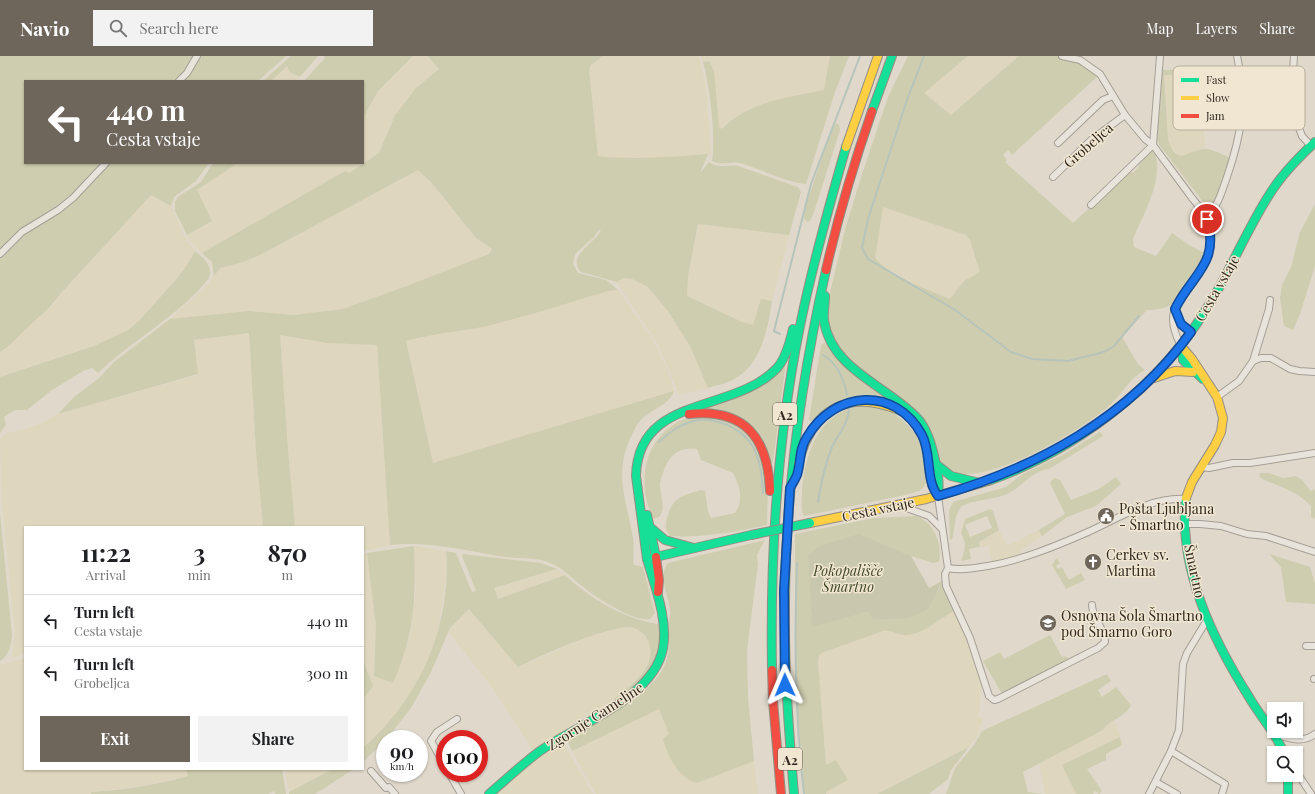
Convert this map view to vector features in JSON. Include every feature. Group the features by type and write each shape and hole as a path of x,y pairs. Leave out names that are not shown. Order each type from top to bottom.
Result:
{"main road":[{"name":"A2","path":"781,794 772,685 771,591 773,538 787,400 807,291 833,189 878,56"},
{"name":"A2","path":"794,794 787,723 784,628 790,488 804,374 827,260 852,168 892,56"},
{"name":"Cesta vstaje","path":"647,559 751,535 938,496 1016,470 1086,432 1151,379 1181,346 1208,306 1271,192 1287,171 1313,144"},
{"path":"827,260 829,277 824,302 824,314 828,333 834,347 850,367 898,402 920,422 928,437 936,463 940,484 938,496"},
{"name":"Zgornje Gameljne","path":"489,794 540,751 643,687 653,675 660,662 664,646 663,619 658,593 644,548 636,470 640,452 646,440 658,426 675,413 738,394 752,388 768,377 784,356 797,310 807,291"},
{"path":"1181,346 1183,360 1193,372 1205,381"},
{"path":"1181,346 1193,358 1205,381 1217,397 1222,409 1222,426 1217,441 1185,499"},
{"path":"1151,379 1175,371 1193,372"},
{"path":"790,488 797,474 800,451 804,442 820,419 841,405 859,401 872,401 894,407 907,416 917,427 924,441 932,485 938,496"},
{"name":"Zgornje Gameljne","path":"658,593 659,580 656,557 642,476 644,461 651,442 659,431 675,419 690,414 711,412 725,415 745,426 755,434 763,447 770,474 769,514 773,538"},
{"path":"936,463 941,471 951,478 980,483"},
{"name":"Šmartno","path":"1185,499 1186,524 1194,574 1207,620 1244,689 1267,724"},
{"path":"650,526 658,536 666,541 694,548"},
{"path":"1288,782 1288,794"}],"street":[{"path":"180,80 197,56"},
{"name":"Grobeljca","path":"1062,56 1087,64 1100,74 1125,115 1145,139 1154,145 1207,219 1211,240 1205,264 1180,298 1175,309 1174,325 1181,346"},
{"path":"1091,205 1154,145 1160,56"},
{"path":"1238,56 1239,66"},
{"path":"1293,66 1294,56"},
{"name":"Grobeljca","path":"1058,143 1102,100 1113,96"},
{"name":"Grobeljca","path":"1053,177 1091,140 1125,115"},
{"path":"1207,219 1217,206 1240,130"},
{"path":"1300,130 1302,136 1313,144"},
{"path":"0,254 22,232 58,210 73,198 105,164"},
{"path":"1217,397 1239,381 1252,361 1269,309 1270,300"},
{"path":"1175,309 1181,324 1191,332"},
{"path":"1252,361 1261,358 1271,358 1290,368 1315,372"},
{"path":"1202,467 1208,468 1233,463 1257,462 1315,453"},
{"path":"938,496 948,568 945,574 946,586 970,638 989,696 994,700 1098,648 1104,642 1103,629 1092,605"},
{"path":"948,568 976,568 1020,559 1086,533 1149,504 1169,498 1185,499"},
{"path":"898,505 929,516 942,529"},
{"path":"1186,524 1221,526 1247,534 1266,536 1315,552"},
{"path":"1149,794 1171,752 1179,730 1183,664 1187,653 1207,620"},
{"path":"1306,646 1315,646"},
{"path":"441,730 457,719"},
{"path":"436,734 431,740 436,749"},
{"path":"1289,738 1304,740 1315,734"},
{"path":"1171,752 1225,784 1222,794"},
{"path":"371,771 386,788 389,787 395,794"},
{"path":"454,782 461,794"},
{"path":"1156,782 1177,794"},
{"path":"1303,782 1311,794"}],"shaded area":[{"path":"413,56 428,56 439,69 408,97 391,122 379,153 364,162 364,115 378,91"},
{"path":"603,56 699,56 706,86 711,154 661,158 619,158 598,156 589,70 591,65"},
{"path":"701,56 830,56 824,90 749,109 728,122 722,129 719,128 709,61 703,62"},
{"path":"968,56 1019,56 951,115 924,93"},
{"path":"287,66 297,77 300,77 297,80 272,80"},
{"path":"1164,75 1173,75 1173,130 1204,130 1205,148 1190,154 1178,155 1170,149"},
{"path":"236,164 361,164 349,173 345,171 202,253 190,241 187,235 212,221 197,190"},
{"path":"418,170 431,182 476,238 492,249 489,254 343,309 294,315 249,311 170,319 209,283 219,268 243,262 260,255"},
{"path":"151,195 171,206 184,236 195,251 179,276 140,320 128,330 94,346 0,377 0,352 9,347 25,329 52,306 61,293"},
{"path":"882,207 966,235 970,240 981,272 964,281 950,300 915,285 880,264 875,258"},
{"path":"699,224 789,235 772,301 761,299 754,325 742,322 687,296 688,276"},
{"path":"623,278 632,279 648,287 668,311 690,346 708,388 679,395 659,346 617,282"},
{"path":"618,290 650,335 667,369 674,391 433,463 406,341 430,334 460,331 496,324 608,291"},
{"path":"249,333 256,451 263,526 24,526 24,654 12,658 15,631 2,502 0,439 5,434 38,425 58,414 198,375 194,340"},
{"path":"280,335 327,343 377,345 390,545 364,551 364,526 295,526"},
{"path":"999,530 1007,546 1039,530 1042,536 1025,548 1016,557 992,563 988,546 980,547 979,542"},
{"path":"414,546 446,551 446,576 438,631 429,658 408,699 386,727 383,730 376,730 376,736 364,747 364,698 373,686 364,663 364,554 367,553 376,626 374,676 400,668 410,638 416,592"},
{"path":"557,569 565,575 498,599 494,589"},
{"path":"470,608 480,621 526,664 587,637 625,627 639,630 647,636 650,646 649,660 637,682 612,701 573,724 533,751 494,690 449,632 450,628"},
{"path":"954,611 970,644 983,686 981,688 979,718 983,718 977,736 969,747 877,794 826,794 826,765 818,662 819,655 883,631 889,630 903,635 933,623"},
{"path":"24,658 24,770 186,770 188,776 142,786 91,792 91,794 0,794 0,665"},
{"path":"659,709 669,734 697,783 754,761 758,794 596,794 572,751"},
{"path":"1115,721 1120,737 1062,765 1076,794 1045,794 1039,763 1103,730 1107,724"},
{"path":"562,741 593,794 494,794 538,758"},
{"path":"285,770 331,770 289,792"}],"green space":[{"path":"0,56 196,56 178,80 24,80 24,164 103,164 82,188 0,252"},
{"path":"198,56 286,56 259,80 182,80"},
{"path":"291,56 318,56 300,77 290,72 287,66 272,80 264,80"},
{"path":"324,56 413,56 378,91 364,116 364,80 305,80 325,58"},
{"path":"428,56 603,56 591,65 589,70 598,156 640,158 708,154 700,173 709,162 719,166 738,166 798,187 801,192 789,235 698,224 688,276 687,296 742,322 753,325 761,299 772,301 762,345 757,356 743,373 728,382 708,388 690,346 668,311 648,287 632,279 623,278 617,282 581,272 577,266 579,255 601,230 599,230 594,237 575,254 573,264 578,273 606,280 618,290 608,291 533,314 487,326 426,336 406,341 433,463 674,391 672,396 664,404 644,417 637,424 626,450 623,463 623,488 634,542 633,563 634,565 643,567 655,613 650,619 634,617 614,608 588,591 567,573 555,565 545,561 505,557 433,545 390,545 377,345 327,343 280,335 295,526 263,526 256,451 249,333 194,340 198,374 58,414 73,398 99,378 114,362 170,319 249,311 294,315 343,309 489,254 492,249 476,238 431,182 418,170 260,255 243,262 220,268 214,276 212,262 202,253 345,171 349,173 379,153 395,115 416,88 439,69"},
{"path":"830,56 849,56 835,92 806,184 789,181 740,163 718,163 712,161 712,112 703,62 709,61 714,71 719,127 722,129 743,112 769,102 824,90"},
{"path":"908,56 968,56 924,93 951,115 1019,56 1058,56 1080,62 1099,75 1012,155 1008,150 1003,155 1007,160 1005,162 1073,223 1130,171 1133,173 1139,166 1138,164 1151,150 1154,150 1157,161 1155,184 1152,195 1133,239 1134,247 1156,256 1172,233 1189,245 1206,254 1191,280 1173,303 1164,308 1147,310 1122,337 1138,364 1145,370 1134,377 1114,402 1096,417 1059,440 1017,461 996,469 977,473 960,474 943,468 931,437 860,372 835,342 829,325 827,305 845,230 888,97","holes":["883,207 966,235 970,240 980,272 964,281 950,299 900,277 882,265 875,258"]},
{"path":"1161,70 1173,70 1173,75 1164,75 1168,139 1174,153 1182,155 1207,149 1231,158 1214,205 1208,208 1157,140"},
{"path":"836,123 839,124 840,130 813,215 810,221 807,222 804,218 805,208 832,128"},
{"path":"106,164 208,164 196,181 174,197 171,206 151,195 49,308 11,344 0,352 0,256 23,233 62,209"},
{"path":"212,164 236,164 197,190 212,221 187,235 175,211 175,202 178,197 201,182"},
{"path":"1315,204 1315,266 1300,314 1293,330 1284,326 1280,298 1282,285 1291,267 1300,232"},
{"path":"195,251 202,256 210,270 209,278 197,292 170,316 111,361 98,373 92,368 83,371 52,390 27,410 15,410 4,417 6,425 0,433 0,377 94,346 128,330 140,320 179,276"},
{"path":"826,343 886,397 884,400 871,397 812,421 809,420 821,345"},
{"path":"786,362 773,462 771,463 761,437 706,408"},
{"path":"855,407 873,407 883,409 894,414 912,430 924,451 927,474 925,486 919,491 905,495 804,516 802,510 803,479 810,452 815,440 822,428 831,419 842,412"},
{"path":"699,415 728,419 756,441 768,486 767,525 718,534 670,536 666,528 669,511 675,501 683,496 701,490 705,491 708,511 711,518 735,513 739,504 740,493 738,483 733,473 701,460 697,449 691,448 675,454 671,457 665,467 660,483 663,509 659,517 653,519 647,503 645,486 645,470 649,454 667,429 682,420"},
{"path":"1100,432 1103,436 1049,469 1038,472 1007,494 962,506 957,513 952,539 950,540 949,510 953,502 1006,487 1021,475 1066,453"},
{"path":"1260,473 1269,473 1283,478 1296,476 1302,480 1311,491 1315,489 1315,519 1311,517 1311,506 1306,501 1288,490 1262,479 1259,476"},
{"path":"1116,477 1121,484 1096,506 1067,517 1042,536 1039,530 1065,514 1050,483 1054,478 1060,480 1071,500 1099,489"},
{"path":"990,509 993,511 999,530 979,542 980,547 969,549 971,559 961,561 965,547 961,533 965,519","holes":["987,516 992,528 970,537 965,525"]},
{"path":"0,513 12,635 6,656 0,661"},
{"path":"916,516 928,523 936,535 940,548 939,562 933,563 879,543 808,556 812,621 814,626 868,612 873,620 906,619 929,608 942,581 954,611 924,630 911,635 883,631 819,655 818,662 826,765 836,760 848,780 826,792 826,794 804,794 795,671 795,534 874,518"},
{"name":"Pokopališče Šmartno","path":"859,534 911,556 929,588 942,581 929,608 906,619 873,620 868,612 812,627 808,556 819,546"},
{"path":"765,540 757,555 758,564 747,650 748,697 754,761 697,783 690,780 674,765 667,752 663,739 669,734 659,709 572,751 567,739 630,702 642,693 661,672 667,660 669,642 670,613 664,586 665,568 668,563"},
{"path":"414,546 415,583 410,632 406,648 393,683 374,676 376,626 367,553"},
{"path":"446,551 456,553 472,592 476,591 462,556 463,554 541,563 557,569 494,588 498,599 565,575 585,592 608,606 632,617 658,624 660,637 659,649 655,660 641,680 632,688 612,701 640,677 649,662 650,653 648,639 640,631 630,627 624,627 596,634 562,647 518,667 469,609 450,628 431,672 411,708 394,730 382,730 400,708 428,660 437,634 443,607 446,579"},
{"path":"1269,554 1310,567 1315,584 1315,604 1286,602 1281,567"},
{"path":"1061,556 1057,559 1060,563 1056,566 1058,569 1062,567 1069,580 1081,573 1085,580 1066,589 1052,565 1056,559"},
{"path":"1050,635 1062,657 1065,656 1069,659 1002,694 983,661 1000,652 1004,659"},
{"path":"364,663 373,686 364,698"},
{"path":"1107,674 1111,681 1098,690 1102,697 1116,687 1131,705 1125,713 1109,723 1103,730 1023,772 1028,792 1042,794 946,794 955,768 974,745 982,731"},
{"path":"376,736 376,750 364,761 364,747"},
{"path":"1120,737 1122,745 1106,754 1106,760 1087,769 1102,791 1099,794 1095,791 1093,794 1076,794 1062,765"},
{"path":"969,747 951,770 948,779 929,794 877,794"},
{"path":"186,770 282,770 286,794 275,794 274,791 268,794 91,794 91,792 140,787 188,776"},
{"path":"331,770 352,770 315,794 289,794 289,792"}],"waterway":[{"path":"780,334 774,331 811,184 860,56"},
{"path":"924,56 907,100 868,219 862,248 868,259 955,310 1011,352 1032,359 1068,361 1104,352 1114,346 1139,316"},
{"path":"823,355 836,367 844,384 847,395"},
{"path":"818,502 826,463 833,445 847,419 849,408"},
{"path":"659,442 679,427 696,420 716,421 735,429 744,436 755,451 760,466 763,493"},
{"path":"797,563 796,678 804,794"}],"traffic: fast":[{"path":"872,111 892,56"},
{"path":"988,481 1023,467 1057,450 1089,430 1119,407 1147,382 1173,354 1196,325 1230,268 1263,204 1281,178 1315,142"},
{"path":"772,670 772,584 774,540 786,411 792,369 810,281 846,147"},
{"path":"794,794 785,653 788,521 791,479 802,395 826,270"},
{"path":"825,296 824,321 829,338 838,353 863,376 907,408 919,420 925,429 931,444 937,469 939,482 938,496"},
{"path":"647,559 636,476 641,450 653,431 670,418 691,408 737,393 759,382 780,364 785,355 793,329"},
{"path":"1181,346 1183,360 1203,379"},
{"path":"937,465 951,476 980,483"},
{"path":"1186,498 1185,524 1187,550 1201,602 1222,651 1253,704 1280,746"},
{"path":"647,515 656,557"},
{"path":"751,535 810,523"},
{"path":"651,528 665,540 694,548"},
{"path":"489,794 540,751 593,720 630,695 645,681 657,666 663,648 664,626 660,603 647,559 751,535"},
{"path":"1288,782 1288,794"}],"traffic: slow":[{"path":"846,147 878,56"},
{"path":"1181,346 1192,359 1217,397 1223,418 1221,432 1215,445 1192,482 1186,498"},
{"path":"1154,378 1175,371 1193,372"},
{"path":"798,464 804,445 813,429 823,417 835,408 849,403 865,402 882,404 901,411"},
{"path":"929,463 932,485 938,496"},
{"path":"810,523 926,499 988,481"}],"traffic: jam":[{"path":"826,270 847,190 872,111"},
{"path":"689,414 708,413 725,416 739,422 750,430 758,442 764,456 768,472 770,491"},
{"path":"656,557 659,580 658,592"},
{"path":"772,670 773,701 781,794"}],"place":[{"name":"Pošta Ljubljana - Šmartno","path":"1106,516"},
{"name":"Cerkev sv. Martina","path":"1093,562"},
{"name":"Osnovna Šola Šmartno pod Šmarno Goro","path":"1048,623"}],"route":[{"path":"785,685 784,590 787,514 790,488 797,474 800,451 807,437 820,419 836,407 846,403 859,401 878,401 894,407 902,412 912,421 922,436 928,452 932,485 938,496 995,478 1016,470 1040,458 1086,432 1139,390 1172,357 1191,332 1181,324 1175,309 1180,298 1205,264 1211,240 1207,219"}]}
